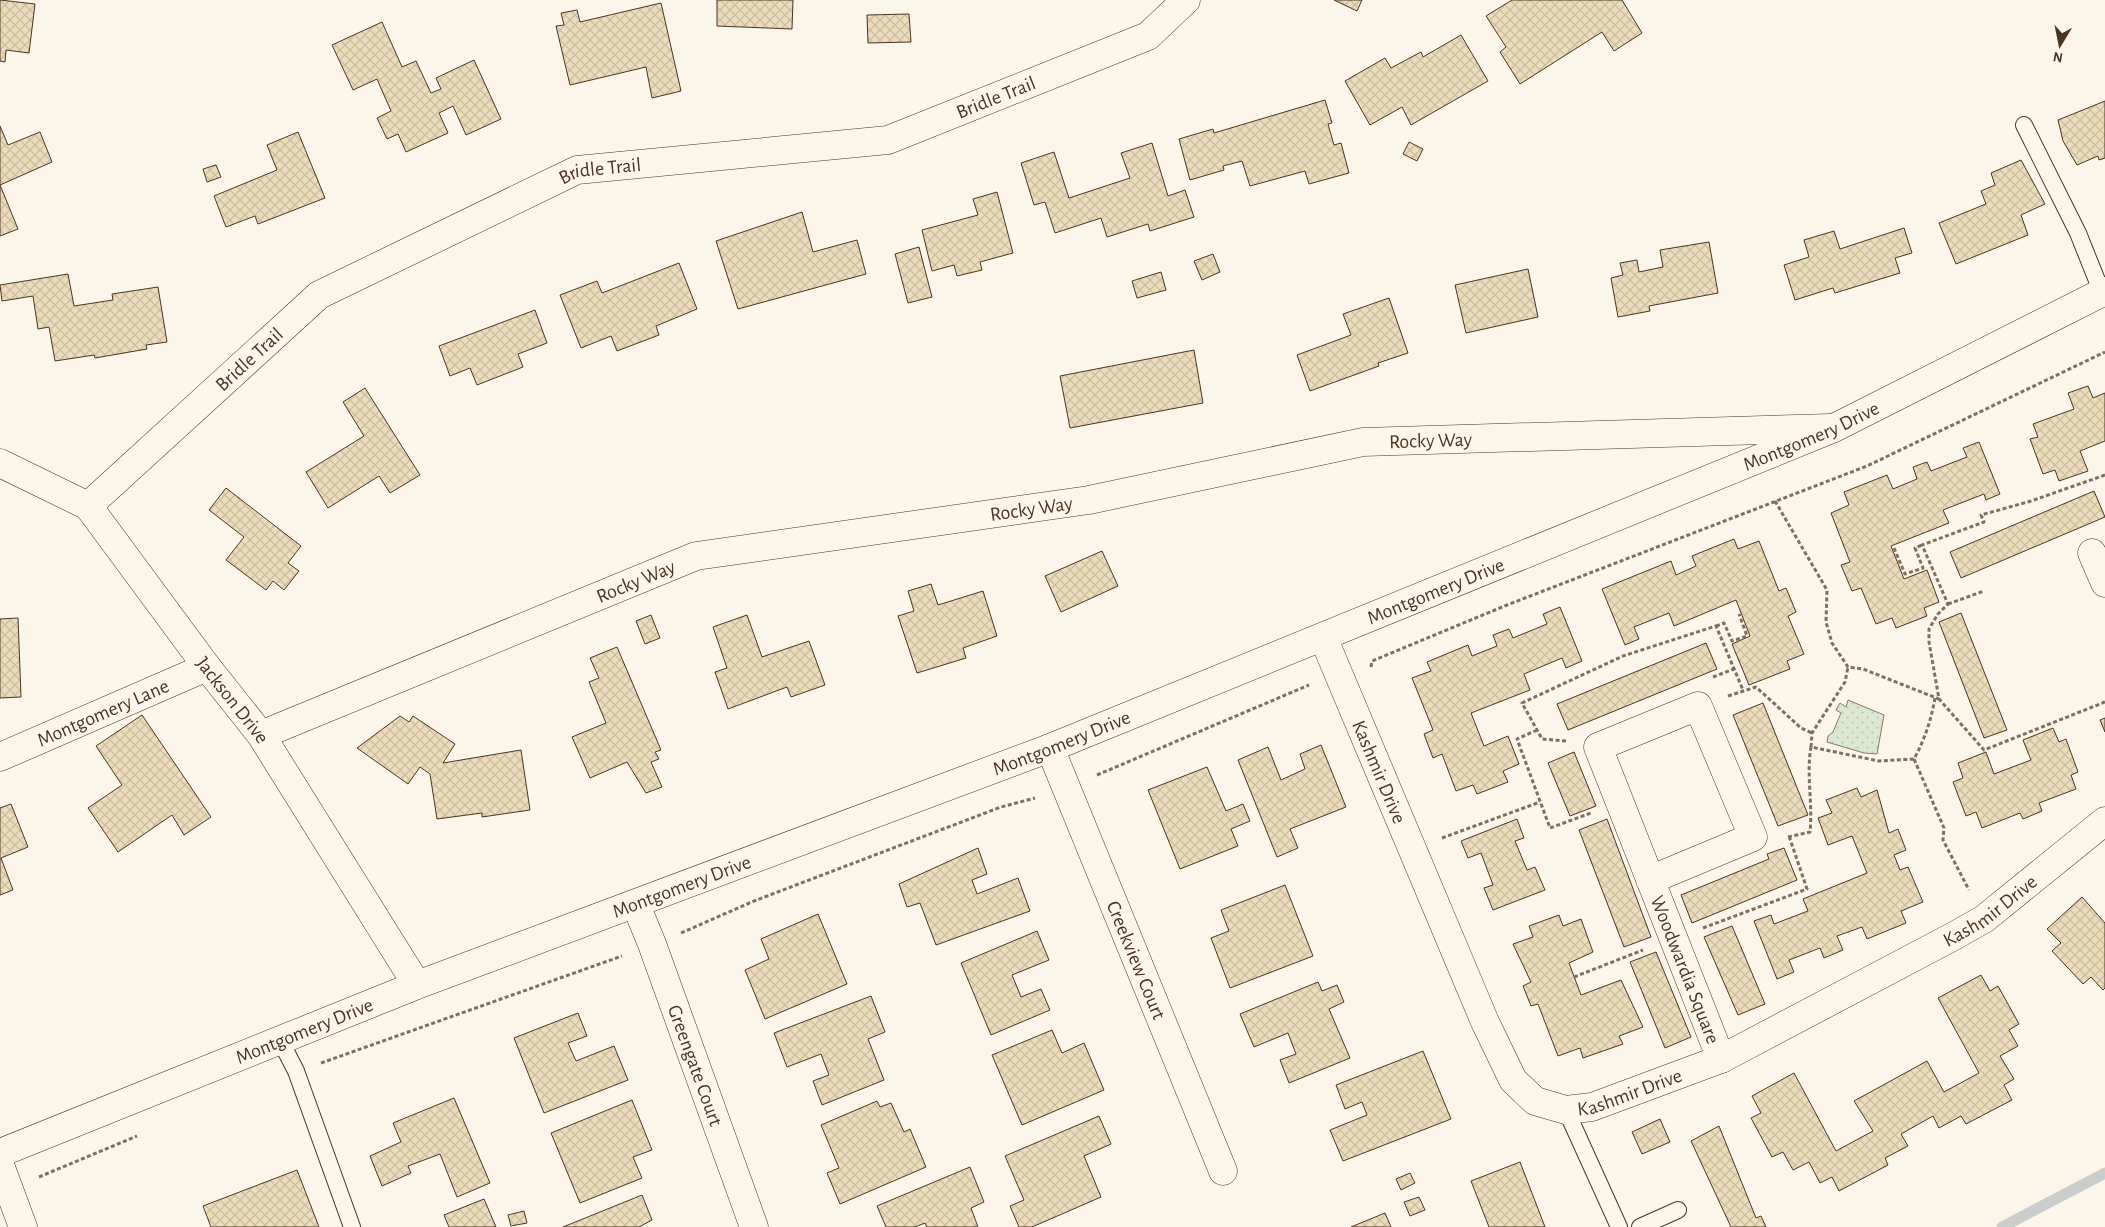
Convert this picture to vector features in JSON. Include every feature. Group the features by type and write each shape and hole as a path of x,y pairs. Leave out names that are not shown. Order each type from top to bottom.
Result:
{"street":[{"name":"Bridle Trail","path":"88,506 319,295 578,170 888,140 1148,36 1186,0"},
{"name":"Montgomery Drive","path":"0,1153 417,985 636,905 1050,748 1834,428 2103,292"},
{"name":"Rocky Way","path":"261,735 696,556 1089,500 1364,442 1834,428"},
{"name":"Jackson Drive","path":"0,463 88,506 207,667 261,735 417,985"},
{"path":"2092,553 2105,583"},
{"name":"Kashmir Drive","path":"1323,637 1485,1022 1513,1080 1535,1101 1566,1110 1592,1107 1721,1059 1984,919 2105,821"},
{"name":"Montgomery Lane","path":"0,757 207,667"},
{"path":"1598,747 1698,706 1753,838"},
{"name":"Woodwardia Square","path":"1598,747 1721,1059"},
{"name":"Creekview Court","path":"1050,748 1223,1172"},
{"name":"Woodwardia Square","path":"1650,880 1753,838"},
{"name":"Greengate Court","path":"636,905 652,944 754,1227"},
{"path":"0,1165 23,1227"}],"lane":[{"path":"2024,125 2078,233 2103,292"},
{"path":"280,1040 296,1071 352,1227"},
{"path":"1566,1110 1620,1227"},
{"path":"1640,1227 1678,1210"}],"path":[{"path":"1371,671 1372,661 1507,605 1867,466 2105,352"},
{"path":"1894,548 1904,574 1923,568 1915,548 1984,522 1981,515 2031,501 2105,475"},
{"path":"1753,838 1766,842 1810,832 1812,811 1809,758 1812,733 1845,682 1848,667 1832,643 1826,622 1827,590 1775,501"},
{"path":"1922,545 1948,604"},
{"path":"1914,759 1932,719 1937,698 1930,629 1938,614 1948,604 1984,591"},
{"path":"1598,747 1575,742 1542,739 1522,703 1623,656 1724,622 1732,641 1747,636 1739,614"},
{"path":"1716,626 1743,690"},
{"path":"1848,667 1863,669 1937,698 1984,750 2105,702"},
{"path":"1698,706 1756,687 1801,728 1812,733"},
{"path":"1537,730 1516,739 1550,828 1620,803"},
{"path":"1811,747 1879,761 1914,759"},
{"path":"1914,759 1944,828 1943,840 1984,919"},
{"path":"1434,841 1540,802"},
{"path":"1574,977 1807,889 1789,836"}],"green space":[{"path":"1848,700 1884,715 1877,754 1864,753 1827,742 1828,736 1833,732 1841,713 1836,710 1840,703 1846,707"}],"building":[{"path":"0,0 35,4 29,53 6,50 5,62 0,61"},
{"path":"717,0 793,0 792,29 717,26"},
{"path":"1334,0 1362,0 1357,11"},
{"path":"1512,0 1622,0 1642,33 1614,51 1602,32 1520,84 1500,52 1506,47 1486,16"},
{"path":"661,3 681,91 652,98 646,67 570,85 556,26 564,25 561,13 577,10 580,22"},
{"path":"909,14 911,42 868,43 867,15"},
{"path":"382,22 402,67 416,61 431,93 441,89 436,78 474,60 501,119 466,135 453,106 439,113 448,133 406,152 398,134 387,139 377,118 391,111 377,79 353,90 332,45"},
{"path":"1461,35 1488,81 1411,125 1402,107 1370,125 1345,81 1385,58 1391,68 1421,52 1423,57"},
{"path":"1325,100 1332,123 1328,124 1334,145 1341,143 1349,173 1309,184 1305,171 1250,186 1242,161 1223,166 1224,170 1190,180 1179,139 1213,129 1214,133"},
{"path":"2105,101 2105,158 2099,160 2098,156 2077,165 2063,141 2058,120"},
{"path":"0,126 8,145 40,132 52,162 0,185"},
{"path":"298,132 325,198 258,224 255,216 226,227 214,196 277,170 267,145"},
{"path":"1409,142 1423,149 1417,161 1403,154"},
{"path":"1152,143 1168,196 1185,190 1194,217 1150,231 1148,224 1107,237 1101,218 1055,233 1045,202 1034,205 1021,163 1054,152 1069,198 1130,178 1121,153"},
{"path":"2021,160 2045,204 2021,215 2028,235 1956,264 1939,223 1986,204 1981,191 1995,185 1991,173"},
{"path":"216,165 221,177 207,182 203,169"},
{"path":"0,185 18,229 0,236"},
{"path":"997,192 1013,253 980,262 982,270 957,276 954,265 932,271 922,230 978,215 973,199"},
{"path":"802,212 813,252 857,240 866,274 738,309 716,241"},
{"path":"1904,228 1912,253 1895,258 1900,273 1835,293 1833,288 1795,300 1784,265 1809,257 1804,240 1834,231 1840,249"},
{"path":"1709,242 1718,293 1649,306 1650,311 1618,317 1611,278 1623,275 1620,263 1637,260 1639,272 1663,267 1660,250"},
{"path":"919,247 932,297 908,303 895,254"},
{"path":"1213,254 1220,272 1202,280 1194,261"},
{"path":"679,263 697,309 656,326 659,335 617,351 611,336 581,348 560,295 597,281 602,293"},
{"path":"1528,269 1538,317 1466,333 1455,285"},
{"path":"1161,272 1166,290 1137,298 1132,281"},
{"path":"68,274 74,306 113,300 112,294 158,287 167,342 146,345 147,349 95,358 94,355 55,361 49,327 38,329 33,296 2,301 0,285"},
{"path":"1389,298 1408,353 1378,363 1379,366 1310,391 1297,355 1351,335 1343,314"},
{"path":"535,310 547,343 518,354 523,367 477,385 470,368 450,376 439,346"},
{"path":"1194,350 1203,403 1070,428 1060,376"},
{"path":"2088,386 2093,398 2105,393 2105,441 2080,451 2088,471 2059,481 2055,470 2043,474 2030,439 2038,437 2033,424 2074,409 2068,393"},
{"path":"365,388 420,475 390,493 379,476 328,508 306,472 364,436 343,402"},
{"path":"1979,442 2000,494 1986,500 1984,494 1943,510 1949,523 1891,546 1904,579 1927,570 1939,602 1924,608 1927,616 1896,628 1892,618 1876,624 1861,588 1852,591 1841,565 1850,562 1831,513 1849,505 1844,492 1887,475 1893,489 1917,479 1913,467 1927,462 1931,471 1967,457 1963,448"},
{"path":"226,488 301,546 288,563 299,571 284,590 273,581 266,590 226,560 244,537 209,510"},
{"path":"2094,491 2105,517 1961,578 1950,552"},
{"path":"1734,539 1738,549 1759,541 1779,591 1786,588 1796,612 1788,616 1804,654 1787,661 1790,669 1749,685 1732,644 1750,636 1736,600 1674,626 1669,613 1634,627 1639,639 1625,645 1602,589 1671,561 1676,575 1696,566 1692,556"},
{"path":"1102,551 1118,586 1061,612 1045,576"},
{"path":"931,584 938,605 983,591 997,636 963,648 966,658 917,673 898,616 914,611 908,591"},
{"path":"1560,607 1582,661 1566,668 1562,658 1524,674 1530,690 1471,713 1484,746 1508,736 1519,764 1503,771 1508,782 1477,794 1473,785 1456,791 1442,754 1433,758 1424,734 1433,730 1412,678 1431,671 1427,662 1468,645 1472,656 1497,646 1493,635 1509,629 1513,638 1547,624 1543,614"},
{"path":"1961,613 2007,730 1984,738 1939,622"},
{"path":"651,615 660,638 645,644 636,621"},
{"path":"747,615 762,657 809,641 825,685 791,697 787,687 728,709 715,672 727,668 713,627"},
{"path":"18,618 21,697 0,698 0,619"},
{"path":"1706,643 1717,669 1568,730 1557,704"},
{"path":"617,647 661,750 655,752 659,759 651,762 662,787 646,793 627,762 590,778 572,737 606,723 589,682 599,678 590,658"},
{"path":"1763,703 1808,815 1778,826 1733,715"},
{"path":"142,715 211,817 184,835 172,815 118,852 88,808 122,785 96,746"},
{"path":"400,716 409,722 413,716 455,744 443,763 521,750 530,810 482,817 482,813 437,819 430,774 420,767 408,784 357,748"},
{"path":"2105,718 2105,732 2100,720"},
{"path":"2053,728 2059,742 2066,739 2078,772 2071,775 2076,789 2039,803 2042,811 2023,819 2020,813 1982,828 1976,812 1966,816 1953,782 1963,778 1958,763 1986,752 1994,774 2031,760 2023,740"},
{"path":"1321,745 1346,807 1290,829 1298,848 1277,857 1238,760 1268,747 1281,780 1305,769 1300,754"},
{"path":"1574,752 1596,806 1570,816 1548,763"},
{"path":"1207,767 1226,811 1243,804 1250,821 1231,829 1238,846 1180,869 1148,790"},
{"path":"1857,788 1861,797 1877,790 1889,833 1898,829 1906,850 1894,855 1900,870 1908,867 1923,902 1901,911 1906,923 1867,939 1862,927 1837,936 1843,950 1824,958 1820,948 1789,960 1794,972 1777,979 1754,921 1771,915 1774,924 1808,911 1803,899 1867,873 1852,836 1828,845 1818,818 1832,813 1826,800"},
{"path":"11,804 28,847 1,858 13,890 0,895 0,808"},
{"path":"1517,819 1524,838 1515,841 1527,870 1535,867 1545,890 1493,910 1484,888 1493,885 1481,853 1468,858 1461,841"},
{"path":"1607,819 1651,937 1624,947 1579,830"},
{"path":"978,848 987,874 972,880 977,894 1018,878 1030,911 936,945 920,903 907,907 899,884"},
{"path":"1784,848 1797,880 1692,923 1681,895 1769,859 1767,854"},
{"path":"1285,885 1313,956 1230,988 1211,938 1229,931 1221,910"},
{"path":"2082,897 2105,923 2105,988 2103,990 2091,977 2083,984 2052,951 2061,943 2047,929"},
{"path":"818,914 847,984 765,1019 745,970 769,959 761,939"},
{"path":"1559,915 1563,926 1581,919 1593,952 1569,963 1581,995 1621,980 1643,1027 1619,1036 1623,1044 1583,1058 1580,1048 1558,1056 1538,1004 1531,1006 1523,986 1531,982 1513,944 1533,937 1529,926"},
{"path":"1732,926 1765,1004 1738,1015 1704,937"},
{"path":"1037,931 1049,960 1012,975 1021,997 1041,989 1050,1010 991,1035 961,963"},
{"path":"1656,952 1691,1037 1665,1048 1630,962"},
{"path":"1981,975 1990,991 1998,986 2019,1024 2009,1030 2018,1046 2000,1056 2014,1079 2004,1085 2012,1100 1966,1124 1961,1116 1939,1128 1933,1116 1901,1134 1908,1146 1885,1158 1888,1165 1839,1191 1832,1177 1820,1183 1809,1162 1793,1170 1783,1152 1772,1157 1751,1118 1761,1113 1752,1096 1794,1073 1836,1151 1873,1131 1854,1101 1927,1061 1944,1092 1979,1073 1938,998"},
{"path":"1318,982 1322,991 1337,985 1344,1002 1329,1009 1350,1058 1289,1083 1280,1060 1296,1054 1288,1033 1254,1047 1240,1014"},
{"path":"871,996 885,1032 868,1039 884,1080 822,1105 813,1081 829,1075 821,1054 787,1067 774,1033"},
{"path":"578,1013 587,1036 568,1043 576,1061 614,1046 628,1080 544,1113 514,1038"},
{"path":"1052,1030 1062,1053 1084,1043 1104,1090 1022,1125 992,1055"},
{"path":"1423,1051 1451,1119 1343,1161 1330,1130 1367,1115 1362,1102 1345,1109 1336,1085"},
{"path":"454,1098 490,1183 457,1197 440,1154 408,1166 411,1173 382,1186 370,1156 401,1142 393,1123"},
{"path":"632,1100 652,1150 633,1157 642,1178 580,1203 551,1133"},
{"path":"877,1101 880,1107 891,1103 904,1132 910,1129 926,1167 840,1204 827,1173 839,1168 821,1125"},
{"path":"1099,1116 1111,1144 1084,1156 1101,1197 1032,1227 1019,1227 1010,1206 1024,1200 1005,1156"},
{"path":"1660,1119 1670,1142 1642,1154 1632,1132"},
{"path":"1719,1126 1756,1218 1761,1216 1766,1227 1731,1227 1691,1141"},
{"path":"1520,1162 1545,1227 1489,1227 1471,1181"},
{"path":"970,1167 984,1202 971,1208 978,1227 927,1227 925,1223 915,1227 886,1227 877,1206"},
{"path":"297,1170 319,1227 211,1227 203,1206"},
{"path":"1410,1173 1415,1183 1401,1190 1396,1179"},
{"path":"642,1195 652,1220 639,1227 563,1227"},
{"path":"1419,1197 1425,1210 1410,1216 1404,1202"},
{"path":"484,1199 496,1227 449,1227 444,1215"},
{"path":"524,1211 527,1223 511,1226 508,1215"},
{"path":"1385,1213 1391,1227 1351,1227"}],"waterway":[{"path":"2002,1227 2105,1173"}]}
